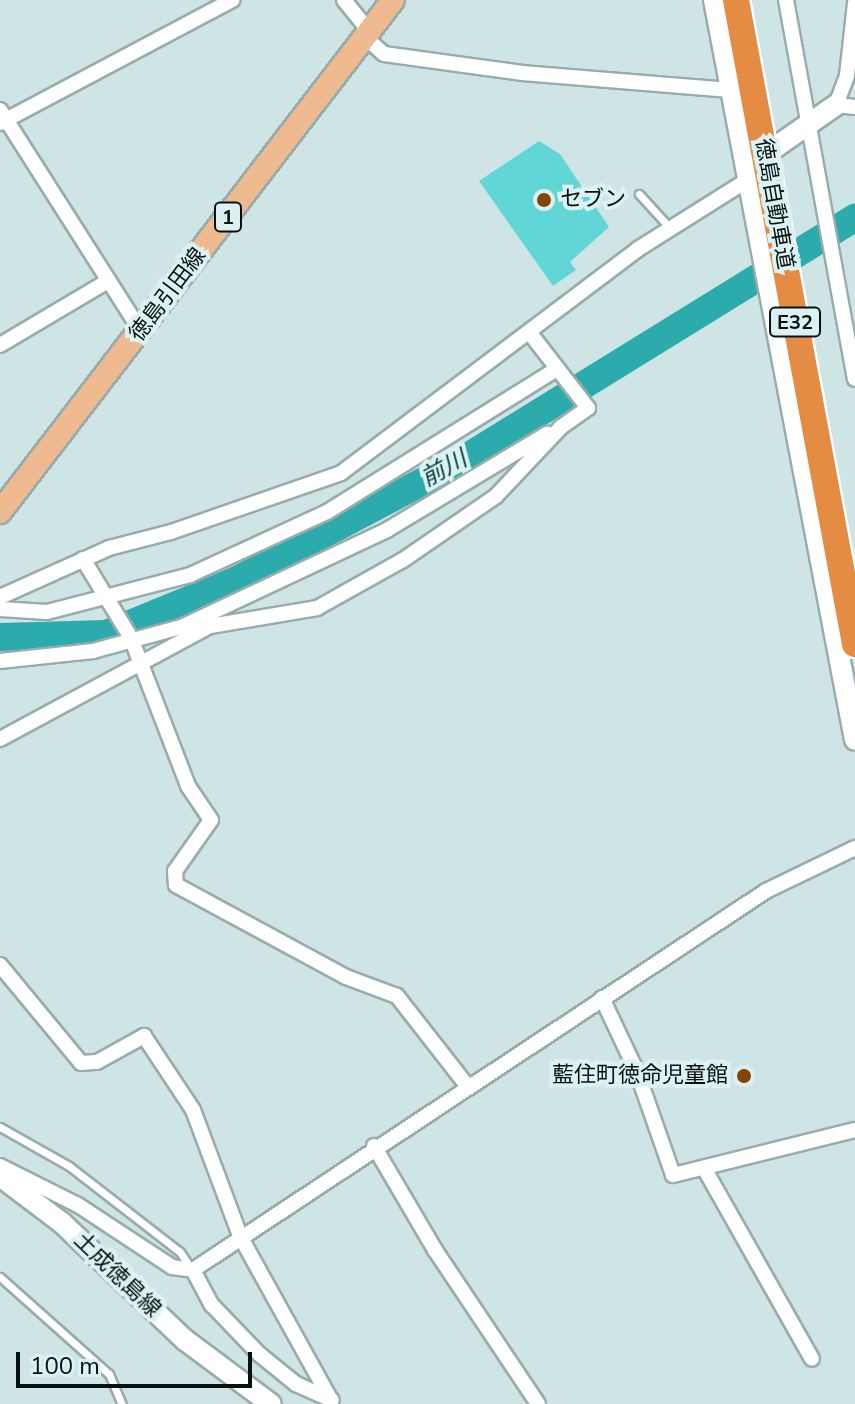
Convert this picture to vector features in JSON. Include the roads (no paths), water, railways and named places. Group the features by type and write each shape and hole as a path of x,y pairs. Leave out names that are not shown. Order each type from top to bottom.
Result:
{"highway":[{"name":"徳島自動車道","path":"736,0 855,644"}],"main road":[{"name":"徳島引田線","path":"0,512 393,0"}],"street":[{"path":"141,331 2,117 232,0"},
{"path":"344,0 384,54 523,73 732,90"},
{"path":"714,0 855,740"},
{"path":"786,0 855,379"},
{"path":"0,597 83,559 341,473 810,124 845,106 855,3"},
{"path":"0,345 108,281"},
{"path":"0,661 132,640 314,568 561,427 587,407 529,332"},
{"path":"0,609 47,612 111,600 190,575 327,512 559,371"},
{"path":"0,739 210,626 317,608 403,560 496,496 561,427"},
{"path":"83,559 111,600 144,664 188,786 211,820 175,871 176,885 346,977 397,996 468,1087"},
{"path":"0,1166 78,1205 172,1267 193,1270 374,1146 766,891 855,848"},
{"path":"0,965 81,1063 97,1062 144,1036 193,1110 240,1236 329,1403"},
{"path":"602,998 637,1072 673,1175 855,1130"},
{"path":"374,1146 435,1250 538,1404"},
{"path":"704,1168 812,1359"},
{"name":"土成徳島線","path":"0,1176 62,1223 185,1340 271,1404"},
{"path":"193,1270 212,1305 296,1384 329,1403"}],"lane":[{"path":"639,194 670,229"},
{"path":"0,1127 69,1166 180,1252 193,1270"},
{"path":"0,1277 109,1374 122,1404"}],"waterway":[{"name":"前川","path":"0,637 106,634 237,580 456,464 855,218"}],"place":[{"name":"セブン","path":"544,200"},
{"name":"藍住町徳命児童館","path":"744,1076"}]}
